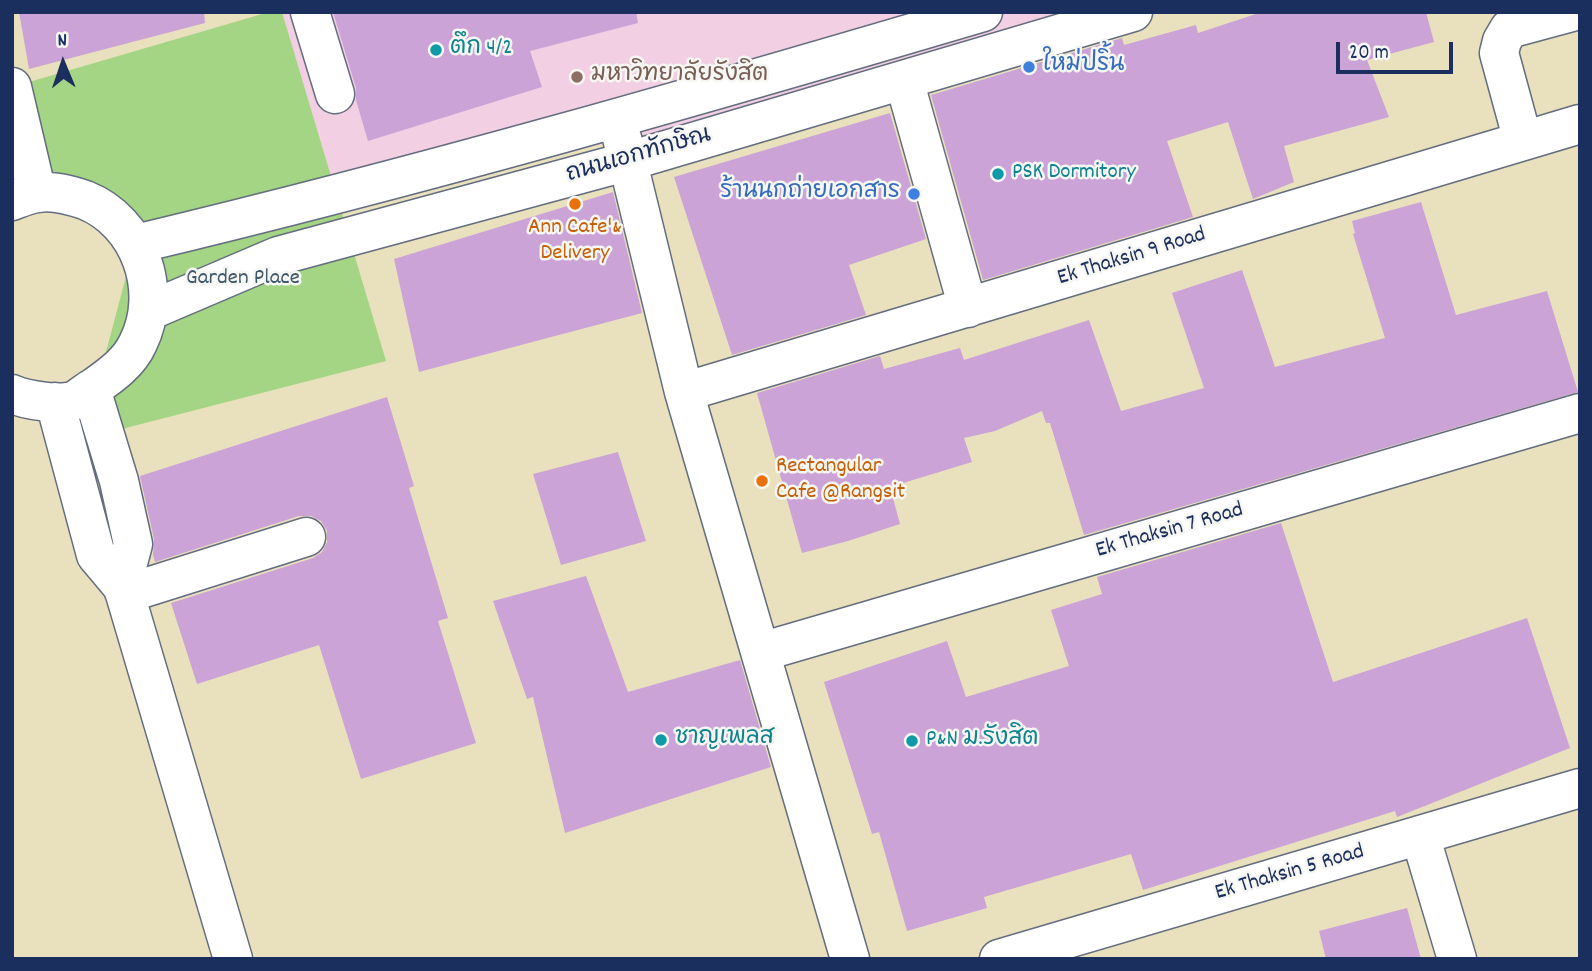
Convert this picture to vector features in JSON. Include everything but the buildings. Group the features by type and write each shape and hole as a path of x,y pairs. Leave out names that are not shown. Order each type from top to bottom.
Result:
{"street":[{"path":"310,12 335,94"},
{"name":"ถนนเอกทักษิณ","path":"136,244 279,210 616,120 983,12"},
{"name":"ถนนเอกทักษิณ","path":"149,311 278,256 629,161 1133,12"},
{"path":"1523,141 1499,53 1502,41 1509,29 1572,12"},
{"path":"904,80 968,308"},
{"path":"12,87 25,197 57,192 94,204 111,215 136,244 148,276 149,311 138,344 116,372 73,401 55,402 12,394"},
{"path":"616,120 629,161 684,392 850,959"},
{"name":"Ek Thaksin 9 Road","path":"684,392 1580,124"},
{"path":"91,389 119,481 133,544 123,590"},
{"path":"55,402 96,555 123,590 233,959"},
{"name":"Ek Thaksin 7 Road","path":"761,652 1580,413"},
{"path":"123,590 306,537"},
{"name":"Ek Thaksin 5 Road","path":"999,959 1580,789"},
{"path":"1420,835 1457,959"}],"shaded area":[{"name":"มหาวิทยาลัยรังสิต","path":"282,12 1085,12 621,142 332,182"}],"green space":[{"name":"Garden Place","path":"269,12 282,12 386,361 83,439 138,231 12,182 12,87"}],"place":[{"name":"ตึก 4/2","path":"436,50"},
{"name":"ใหม่ปริ้น","path":"1029,67"},
{"name":"มหาวิทยาลัยรังสิต","path":"577,77"},
{"name":"PSK Dormitory","path":"998,174"},
{"name":"ร้านนกถ่ายเอกสาร","path":"914,194"},
{"name":"Ann Cafe'& Delivery","path":"575,204"},
{"name":"Rectangular Cafe @Rangsit","path":"762,481"},
{"name":"ชาญเพลส","path":"661,740"},
{"name":"P&N ม.รังสิต","path":"912,741"}]}
